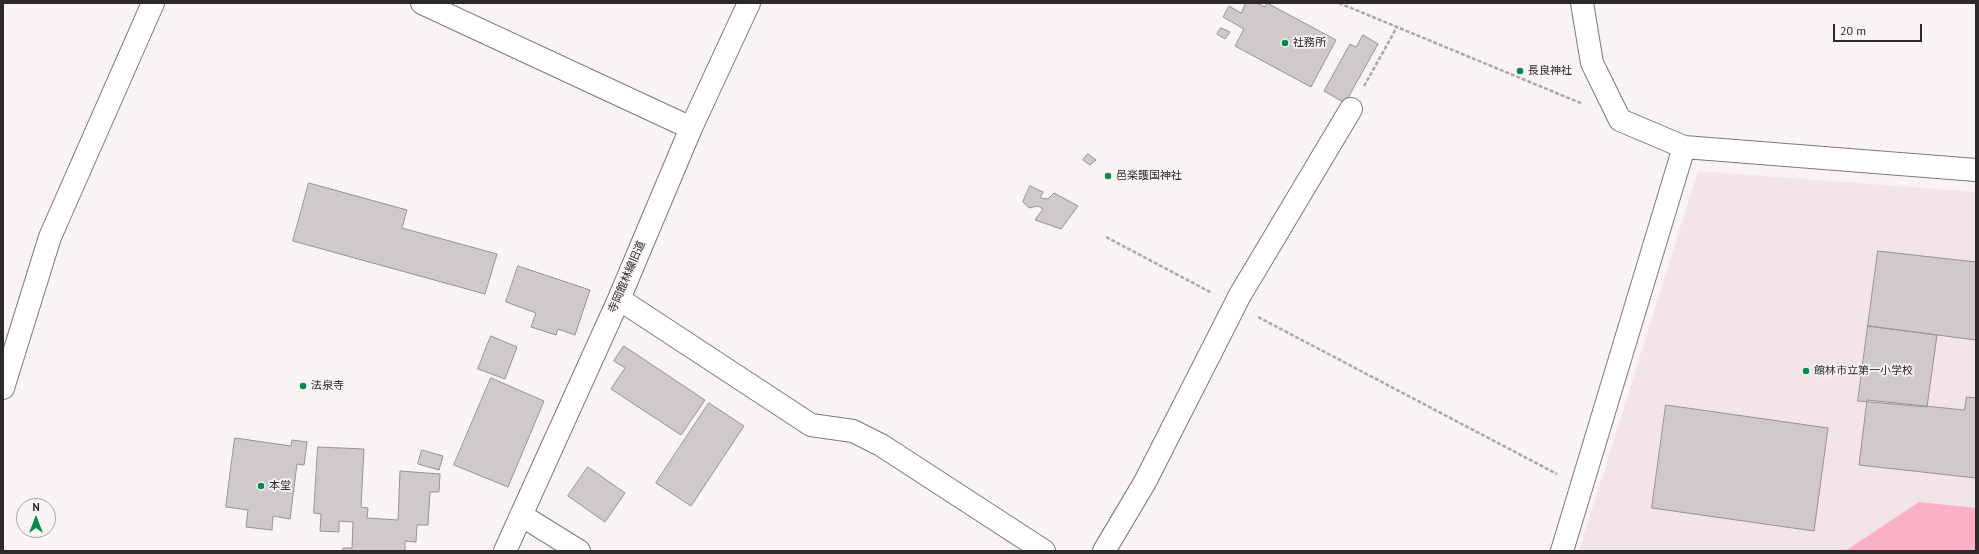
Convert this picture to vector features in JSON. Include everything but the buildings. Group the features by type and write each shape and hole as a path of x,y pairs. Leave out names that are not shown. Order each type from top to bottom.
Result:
{"street":[{"path":"3,388 50,237 153,3"},
{"path":"422,3 691,128"},
{"name":"寺岡館林線旧道","path":"505,551 619,298 691,128 748,3"},
{"path":"1582,3 1592,64 1620,120 1684,147 1976,170"},
{"path":"1104,551 1145,482 1235,305 1352,109"},
{"path":"1562,551 1684,147"},
{"path":"619,298 812,425 853,431 880,445 1044,551"},
{"path":"521,515 579,551"}],"path":[{"path":"1339,3 1620,120"},
{"path":"1352,109 1397,27"},
{"path":"1106,237 1581,487"}],"shaded area":[{"name":"館林市立第一小学校","path":"1698,171 1976,192 1976,551 1579,551"},
{"path":"1919,502 1976,508 1976,551 1845,551"}],"place":[{"name":"社務所","path":"1285,43"},
{"name":"長良神社","path":"1520,71"},
{"name":"邑楽護国神社","path":"1108,176"},
{"name":"館林市立第一小学校","path":"1806,371"},
{"name":"法泉寺","path":"303,386"},
{"name":"本堂","path":"261,486"}]}
